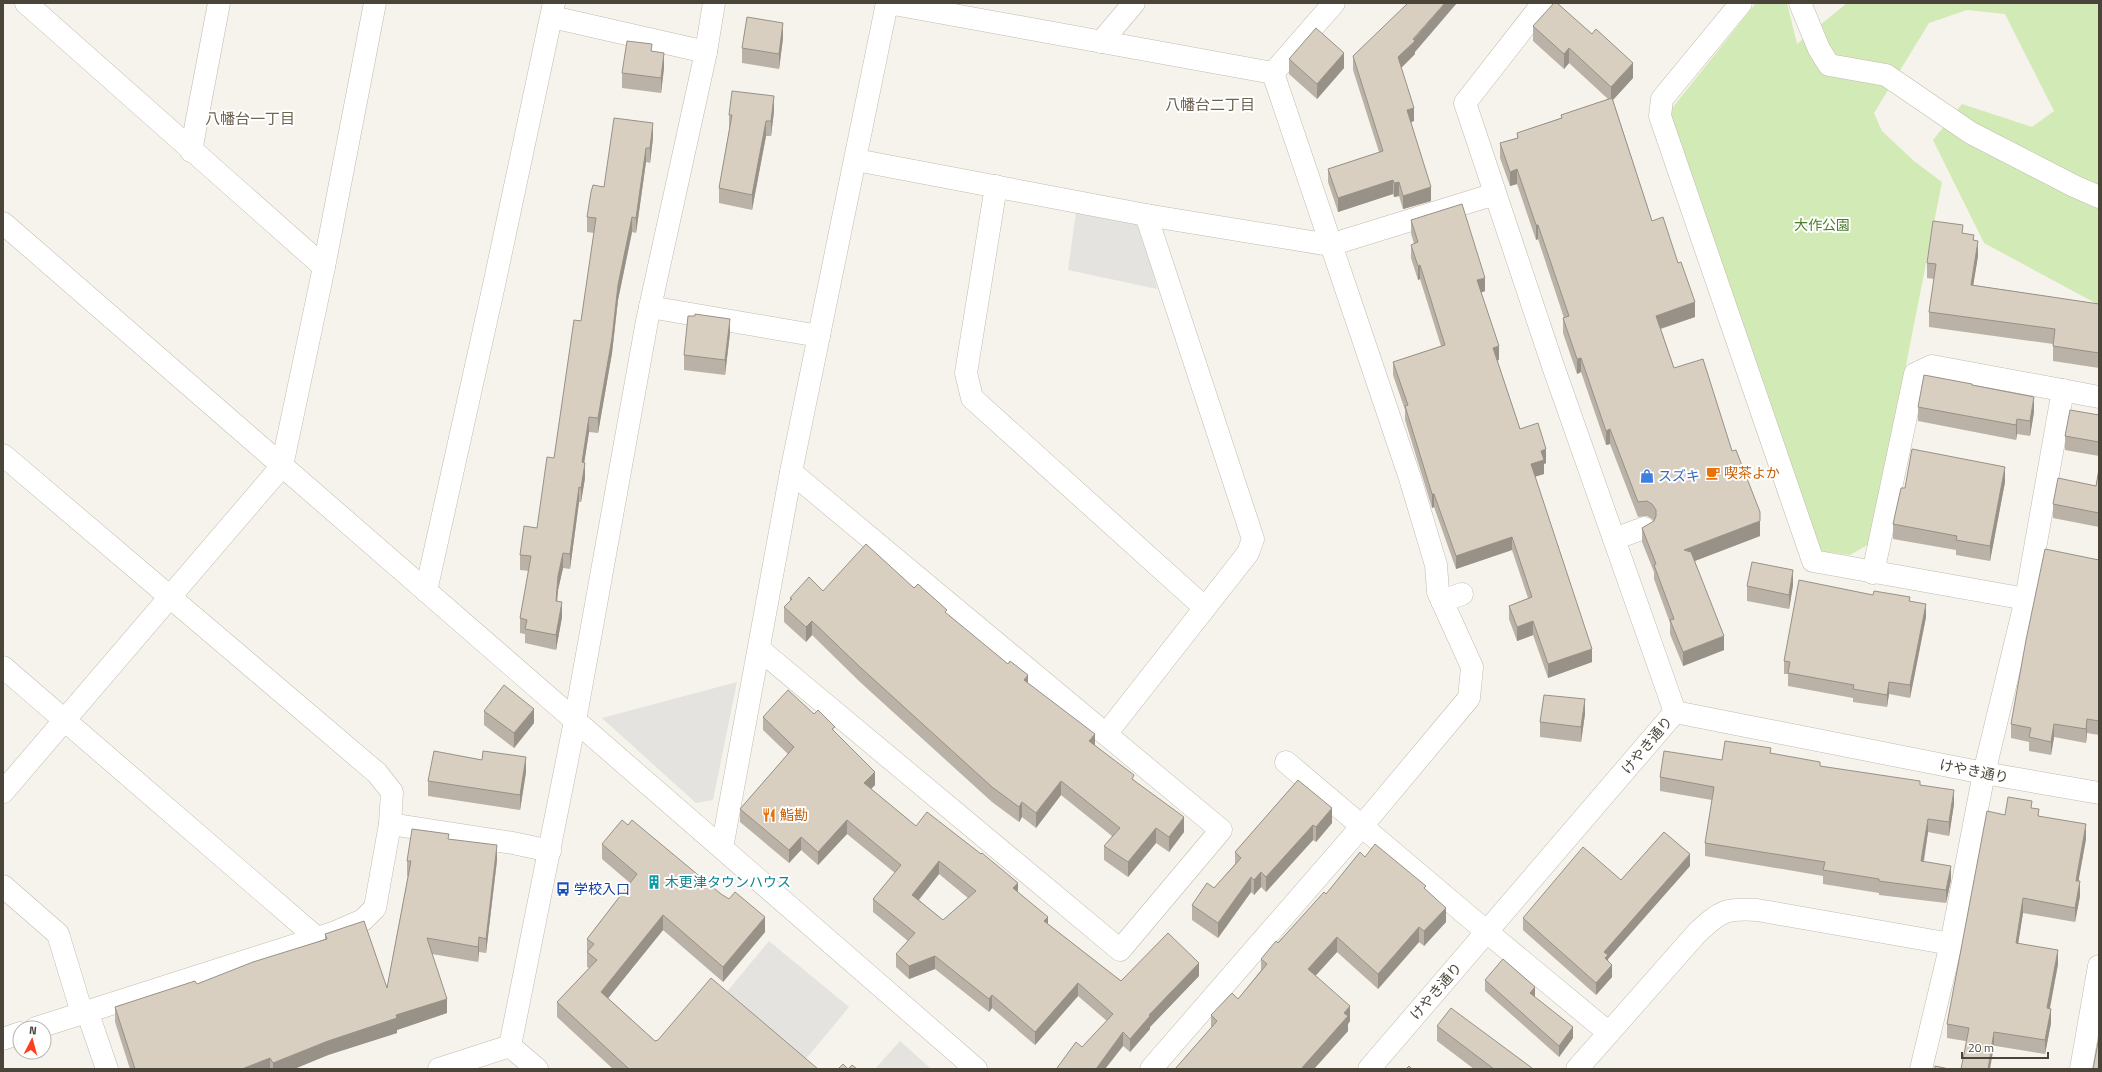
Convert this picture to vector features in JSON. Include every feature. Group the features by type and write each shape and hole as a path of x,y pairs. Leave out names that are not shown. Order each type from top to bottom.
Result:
{"street":[{"path":"26,3 190,151 324,267"},
{"path":"190,151 219,3"},
{"path":"3,792 282,466 324,267 376,3"},
{"path":"510,1046 576,721 650,307 706,52 714,3"},
{"path":"722,848 791,472 888,3 1273,73"},
{"path":"1101,42 1134,3"},
{"path":"1273,73 1334,3"},
{"path":"1543,3 1465,103 1674,712"},
{"path":"1800,3 1819,49 1829,65 1886,75 1971,133 2074,186 2099,197"},
{"path":"1730,7 1662,99 1660,116 1813,561 2026,600"},
{"path":"426,591 553,10 706,52"},
{"path":"1151,1069 1362,826 1469,698 1472,667 1452,598 1438,592 1436,565 1410,478 1273,73"},
{"path":"856,160 1146,215 1330,245 1495,194"},
{"path":"996,186 966,373 972,398 1205,608"},
{"path":"1106,734 1248,553 1253,539 1146,215"},
{"path":"3,223 976,1069"},
{"path":"650,307 819,336"},
{"path":"1873,573 1915,374 1932,366 2099,397"},
{"path":"1921,1069 1951,944 1984,773 2026,600 2063,390"},
{"path":"3,455 377,773 392,792 390,824 375,908 363,920 317,938 52,1023"},
{"path":"759,649 1120,950 1221,830 791,472"},
{"path":"1614,539 1644,528"},
{"path":"3,666 317,938"},
{"name":"けやき通り","path":"1369,1069 1674,712 1984,773 2099,793"},
{"path":"1286,762 1487,932 1609,1032"},
{"path":"390,824 513,842 550,851"},
{"path":"3,886 58,934 84,1012 107,1069"},
{"path":"1577,1069 1697,932 1711,919 1732,908 1757,910 1951,944"},
{"path":"2081,1069 2098,976"},
{"path":"438,1069 510,1046"},
{"path":"510,1046 537,1069"}],"green space":[{"name":"大作公園","path":"1756,3 1787,3 1797,44 1847,3 2099,3 2099,305 1984,243 1933,140 1962,104 2032,127 2054,111 2005,14 1967,10 1929,23 1874,113 1882,131 1914,161 1942,182 1871,543 1850,555 1818,551 1665,117"}],"shaded area":[{"path":"1076,212 1134,221 1144,231 1157,289 1068,270"},
{"path":"737,682 713,800 696,803 602,718"},
{"path":"769,941 849,1007 805,1060 725,994"},
{"path":"900,1041 931,1069 875,1069"}],"building":[{"path":"1408,3 1445,3 1413,39 1415,41 1398,57 1414,108 1407,110 1431,187 1403,196 1399,182 1394,183 1393,180 1338,198 1328,169 1383,151 1353,56"},
{"path":"1554,3 1557,3 1592,34 1596,29 1633,63 1611,87 1569,48 1564,54 1533,26"},
{"path":"747,17 783,23 779,54 742,48"},
{"path":"1316,28 1344,53 1317,84 1289,59"},
{"path":"627,41 652,44 651,51 664,53 661,78 622,73"},
{"path":"732,91 774,96 771,121 766,121 752,195 719,188 732,115 729,115"},
{"path":"1612,98 1652,221 1663,217 1678,263 1681,262 1695,302 1656,316 1674,368 1703,359 1732,451 1736,450 1760,512 1760,521 1684,550 1691,552 1724,636 1683,652 1670,620 1674,619 1654,565 1656,564 1642,528 1654,521 1656,510 1652,504 1647,501 1638,502 1610,429 1606,431 1581,358 1577,359 1563,318 1569,316 1538,225 1536,225 1517,169 1510,172 1500,143 1518,138 1517,133 1562,118 1561,115"},
{"path":"614,118 653,123 650,148 646,148 636,218 632,217 618,285 612,338 598,418 589,417 582,462 585,463 581,488 579,487 570,554 563,553 558,576 556,601 562,602 556,635 525,629 527,620 520,618 531,556 520,555 524,526 537,528 547,457 554,458 574,320 581,321 596,218 587,217 591,192 593,185 604,187"},
{"path":"1462,204 1485,278 1477,280 1499,346 1493,348 1520,429 1538,423 1546,449 1541,451 1544,460 1531,464 1592,649 1548,664 1533,621 1517,627 1509,606 1532,597 1512,537 1456,556 1434,494 1432,494 1405,406 1408,405 1393,362 1445,345 1420,265 1418,266 1411,245 1418,242 1411,220"},
{"path":"1933,221 1963,225 1962,233 1974,235 1973,240 1978,241 1971,285 2099,304 2099,353 2053,346 2055,329 1929,312 1936,264 1927,263"},
{"path":"695,314 730,319 725,360 684,355 688,316 695,316"},
{"path":"1924,375 2034,397 2030,421 2017,419 2016,425 1918,407"},
{"path":"2070,410 2099,415 2099,442 2065,436"},
{"path":"1912,449 2005,467 1990,546 1956,540 1957,536 1893,524 1901,488 1905,488"},
{"path":"2099,469 2099,513 2053,504 2058,478 2096,486"},
{"path":"866,544 914,588 918,584 947,610 945,612 1008,664 1010,661 1028,675 1024,680 1095,734 1089,741 1134,775 1132,779 1184,817 1169,837 1156,828 1128,862 1104,846 1120,828 1061,781 1036,813 1022,802 1019,807 992,787 860,667 812,621 806,627 784,607 809,577 823,591"},
{"path":"2045,549 2099,560 2099,721 2087,719 2086,729 2054,724 2051,742 2029,737 2031,728 2011,724 2026,640"},
{"path":"1752,562 1793,570 1789,595 1747,586"},
{"path":"1799,580 1873,595 1874,591 1910,597 1909,601 1926,604 1910,685 1889,682 1887,695 1853,689 1854,685 1788,673 1790,662 1784,661"},
{"path":"504,685 534,709 514,733 484,711"},
{"path":"788,690 814,714 818,710 835,727 832,729 875,772 864,783 916,826 927,812 981,854 982,853 1018,883 1013,888 1048,917 1044,921 1121,981 1168,933 1199,963 1149,1015 1150,1016 1130,1039 1123,1032 1096,1069 1058,1069 1057,1068 1076,1042 1082,1047 1113,1014 1078,983 1035,1032 992,995 989,999 935,956 909,966 896,954 915,933 873,899 901,865 847,820 818,852 801,837 789,850 740,809 794,747 763,717","holes":["939,861 976,891 943,920 912,895"]},
{"path":"1544,695 1585,699 1581,727 1540,722"},
{"path":"1725,741 1771,748 1770,753 1820,762 1820,766 1920,781 1920,785 1954,790 1949,822 1928,819 1921,861 1951,866 1946,890 1879,881 1879,879 1823,870 1825,862 1705,843 1714,787 1660,777 1664,751 1722,760"},
{"path":"434,751 482,760 483,751 526,757 520,795 428,781"},
{"path":"1298,780 1332,808 1316,827 1313,825 1266,877 1261,872 1254,880 1251,877 1218,923 1192,905 1207,883 1214,888 1241,858 1235,852"},
{"path":"2008,797 2032,801 2031,808 2039,809 2038,816 2086,824 2076,881 2080,881 2075,908 2023,898 2016,943 2058,950 2047,1008 2051,1009 2045,1040 1994,1032 1988,1069 1961,1069 1969,1028 1947,1024 1987,811 2005,815"},
{"path":"622,820 628,825 632,820 721,894 729,899 735,892 765,917 723,967 663,915 601,992 655,1041 658,1040 711,978 818,1069 629,1069 557,1002 597,960 587,952 594,944 587,939 637,874 602,844"},
{"path":"412,829 449,834 448,839 497,845 486,939 479,937 478,947 427,938 447,999 396,1015 397,1018 328,1041 273,1063 270,1058 242,1069 135,1069 115,1007 195,981 197,984 253,962 327,939 325,934 364,921 387,988 411,861 407,861"},
{"path":"1664,832 1690,854 1604,952 1608,955 1605,958 1612,965 1596,983 1523,918 1583,847 1621,880"},
{"path":"1375,844 1426,886 1424,888 1446,908 1424,931 1419,927 1378,974 1337,937 1308,969 1350,1006 1344,1013 1348,1016 1301,1069 1175,1069 1217,1021 1211,1015 1232,993 1238,999 1267,964 1261,959 1276,941 1278,943 1324,892 1326,894 1360,852 1365,857"},
{"path":"1503,959 1535,987 1530,993 1573,1027 1559,1046 1485,980"},
{"path":"1451,1008 1532,1069 1494,1069 1437,1026"},
{"path":"2099,1037 2099,1069 2093,1069"},
{"path":"843,1064 848,1069 838,1069"},
{"path":"852,1065 857,1069 848,1069"},
{"path":"1935,1066 1949,1069 1935,1069"}],"place":[{"name":"喫茶よか","path":"1713,473"},
{"name":"スズキ","path":"1647,476"},
{"name":"鮨勘","path":"769,815"},
{"name":"木更津タウンハウス","path":"654,882"},
{"name":"学校入口","path":"563,889"}],"district":[{"name":"八幡台二丁目","path":"1210,105"},
{"name":"八幡台一丁目","path":"250,119"}]}
